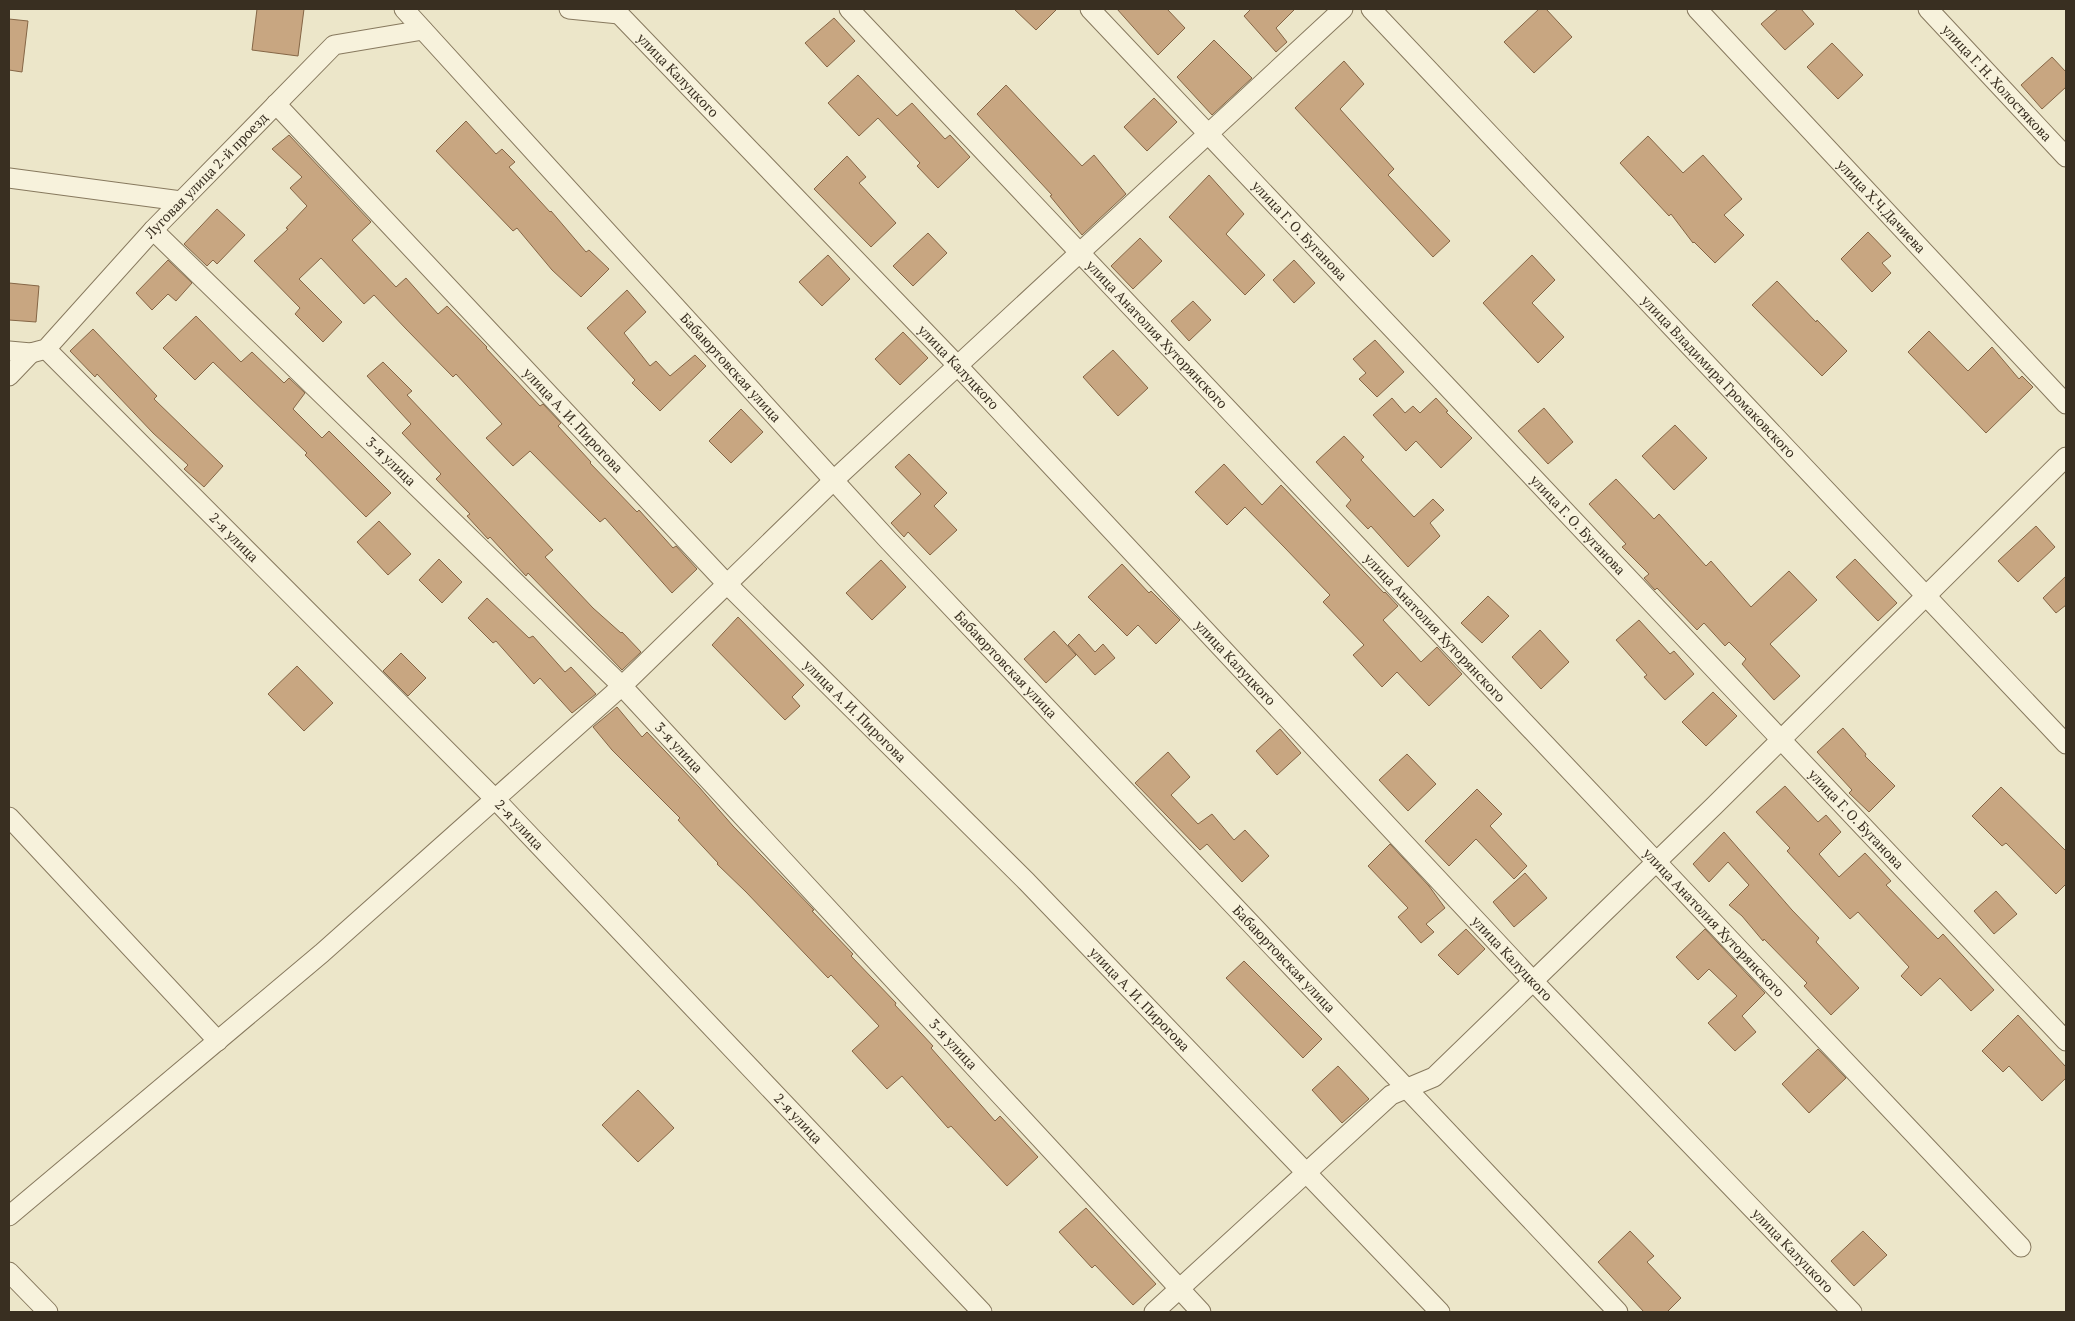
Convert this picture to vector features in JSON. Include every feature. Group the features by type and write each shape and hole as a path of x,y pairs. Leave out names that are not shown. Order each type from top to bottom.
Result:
{"street":[{"name":"Бабаюртовская улица","path":"404,9 902,554 1618,1312"},
{"path":"569,9 619,11"},
{"name":"улица Анатолия Хуторянского","path":"849,9 2021,1248"},
{"name":"улица Г. О. Буганова","path":"1090,9 2066,1041"},
{"path":"9,1216 322,954 622,686 834,480 1343,9"},
{"name":"улица Владимира Громаковского","path":"1371,9 2066,744"},
{"name":"улица Х.Ч.Дачиева","path":"1697,9 2066,404"},
{"name":"улица Г. Н. Холостякова","path":"1928,9 2066,157"},
{"name":"улица Калуцкого","path":"619,11 957,365 1533,981 1852,1312"},
{"name":"Луговая улица 2-й проезд","path":"9,376 38,351 181,201 334,45 423,30"},
{"name":"улица А. И. Пирогова","path":"276,104 728,584 1027,882 1440,1312"},
{"path":"9,178 181,201"},
{"name":"3-я улица","path":"153,230 622,686 1201,1312"},
{"path":"9,351 38,351"},
{"name":"2-я улица","path":"38,351 496,800 982,1312"},
{"path":"1154,1312 1391,1095 1434,1077 1656,862 2066,457"},
{"path":"9,817 218,1041"},
{"path":"9,1272 48,1312"}],"building":[{"path":"257,9 304,9 298,56 252,50"},
{"path":"1014,9 1057,9 1036,30"},
{"path":"1117,9 1167,9 1185,28 1158,55"},
{"path":"1251,9 1295,9 1276,28 1287,42 1276,52 1244,16"},
{"path":"1539,9 1546,9 1572,37 1534,73 1504,42"},
{"path":"1778,9 1801,9 1814,24 1785,50 1761,24"},
{"path":"834,18 855,41 827,67 805,43"},
{"path":"9,19 28,21 22,72 9,70"},
{"path":"1214,40 1252,78 1212,115 1177,77"},
{"path":"1832,43 1863,75 1838,99 1807,67"},
{"path":"2052,57 2066,72 2066,87 2042,109 2021,85"},
{"path":"1344,61 1364,84 1340,109 1394,169 1388,175 1450,241 1433,257 1295,108"},
{"path":"858,75 897,116 912,103 945,139 950,135 970,157 938,188 917,166 920,163 878,118 859,136 828,103"},
{"path":"1006,85 1082,166 1094,155 1126,194 1082,235 1050,196 1052,195 977,114"},
{"path":"1154,98 1177,122 1147,151 1124,127"},
{"path":"466,121 496,154 502,149 515,162 509,167 551,211 586,252 589,250 609,269 581,297 552,270 517,228 513,231 436,151"},
{"path":"289,135 371,222 352,240 396,287 406,278 438,314 447,306 540,406 543,404 561,423 558,426 590,463 637,512 639,510 673,548 676,546 697,569 672,593 605,518 600,522 530,451 513,466 486,438 502,424 456,374 453,377 374,295 364,304 321,258 299,279 342,322 323,342 295,314 300,308 254,261 288,229 286,228 307,206 290,188 302,177 272,149"},
{"path":"1648,136 1683,173 1703,155 1742,199 1724,215 1744,235 1715,263 1693,243 1671,214 1669,216 1620,163"},
{"path":"847,156 866,177 859,183 896,223 871,247 814,189"},
{"path":"1209,175 1244,214 1226,234 1265,275 1245,295 1169,217"},
{"path":"217,209 245,235 217,264 213,260 207,266 184,244"},
{"path":"1868,232 1891,256 1882,263 1891,273 1872,292 1841,259"},
{"path":"928,233 947,253 913,286 893,266"},
{"path":"1140,238 1162,261 1133,289 1111,266"},
{"path":"828,255 850,279 822,306 799,282"},
{"path":"1532,255 1555,280 1532,303 1564,337 1538,363 1483,303"},
{"path":"168,260 192,283 176,301 168,294 152,310 136,293"},
{"path":"1294,260 1315,283 1294,303 1273,280"},
{"path":"1777,281 1847,351 1822,376 1752,305"},
{"path":"9,283 39,286 36,322 9,320"},
{"path":"627,290 646,312 624,333 650,366 656,361 670,376 695,355 706,366 660,411 632,383 635,380 587,328"},
{"path":"1193,301 1211,320 1189,341 1171,321"},
{"path":"196,316 241,362 252,352 284,383 289,378 305,393 293,409 322,438 329,431 391,493 366,517 305,455 307,453 213,362 195,380 163,348"},
{"path":"93,329 157,396 154,399 223,466 204,487 184,469 188,465 153,433 97,374 95,377 70,351"},
{"path":"1929,331 1968,371 1992,347 2019,379 2022,376 2033,387 1986,433 1908,352"},
{"path":"903,332 928,358 900,385 875,359"},
{"path":"1375,340 1404,372 1377,397 1359,379 1366,373 1353,359"},
{"path":"1113,350 1148,388 1118,416 1083,377"},
{"path":"383,362 412,391 407,395 553,550 545,557 593,608 622,632 641,652 622,670 528,573 526,576 490,537 488,539 467,516 470,514 436,479 441,474 402,433 411,424 367,376"},
{"path":"1392,398 1405,413 1413,406 1420,413 1436,398 1448,411 1446,412 1472,438 1441,468 1416,441 1406,451 1373,415"},
{"path":"1544,408 1573,442 1548,464 1518,431"},
{"path":"741,409 763,432 731,463 709,441"},
{"path":"1675,425 1707,458 1674,490 1642,456"},
{"path":"1344,436 1364,457 1361,460 1414,517 1433,499 1444,510 1430,523 1440,536 1408,567 1371,526 1368,529 1346,506 1351,500 1316,462"},
{"path":"909,454 947,493 934,506 957,530 930,555 908,532 904,537 891,523 921,494 895,467"},
{"path":"1224,464 1262,505 1281,485 1398,606 1383,620 1421,662 1437,647 1462,674 1429,706 1397,672 1382,687 1353,655 1364,645 1323,602 1330,595 1285,548 1245,507 1227,525 1195,492"},
{"path":"1616,479 1654,519 1659,514 1706,566 1711,561 1751,607 1789,571 1817,600 1770,644 1800,676 1774,700 1742,664 1746,659 1729,642 1725,646 1704,623 1697,630 1657,588 1655,590 1644,578 1649,574 1622,547 1626,544 1589,504"},
{"path":"379,521 411,554 388,575 357,542"},
{"path":"2036,526 2055,547 2018,582 1998,561"},
{"path":"439,559 462,582 442,603 419,580"},
{"path":"1855,559 1897,603 1878,621 1836,577"},
{"path":"881,560 906,587 872,620 846,593"},
{"path":"1122,564 1149,593 1151,591 1180,620 1156,644 1138,625 1127,636 1088,597"},
{"path":"2066,576 2066,605 2056,613 2043,598"},
{"path":"1488,596 1509,616 1482,643 1461,623"},
{"path":"487,598 529,638 533,636 565,672 571,667 596,694 572,713 540,678 534,684 496,641 493,643 468,618"},
{"path":"738,617 804,685 792,697 800,706 785,720 712,645"},
{"path":"1639,620 1670,654 1674,651 1694,674 1665,700 1644,677 1647,675 1616,640"},
{"path":"1540,630 1569,662 1541,689 1512,657"},
{"path":"1054,631 1076,655 1046,683 1024,659"},
{"path":"1079,634 1095,652 1103,644 1115,658 1095,675 1068,645"},
{"path":"401,653 426,678 408,696 383,671"},
{"path":"297,666 333,703 304,731 268,694"},
{"path":"1713,692 1737,716 1706,746 1682,722"},
{"path":"617,707 642,737 647,732 733,826 814,910 812,911 853,954 851,956 896,1003 895,1005 933,1046 931,1048 995,1121 1000,1116 1038,1157 1007,1186 951,1126 948,1128 902,1076 887,1089 852,1051 879,1026 831,975 828,978 717,864 678,820 680,818 612,750 593,727"},
{"path":"1843,728 1866,754 1865,756 1895,786 1869,812 1849,793 1852,790 1817,752"},
{"path":"1280,729 1301,753 1277,775 1256,751"},
{"path":"1168,752 1190,777 1171,795 1198,824 1212,814 1234,840 1245,830 1269,856 1242,882 1207,844 1200,850 1135,783"},
{"path":"1407,754 1436,784 1408,811 1379,780"},
{"path":"1785,786 1818,822 1826,815 1841,832 1819,854 1839,877 1865,853 1891,881 1886,885 1938,939 1943,934 1994,990 1971,1011 1940,978 1921,996 1901,976 1909,967 1858,912 1850,919 1787,851 1790,848 1756,812"},
{"path":"2001,787 2066,851 2066,884 2056,894 2006,843 2002,846 1972,816"},
{"path":"1477,789 1502,814 1490,826 1527,866 1514,879 1476,839 1449,866 1425,841"},
{"path":"1724,832 1819,938 1816,942 1859,988 1831,1015 1804,986 1807,983 1729,905 1749,885 1728,862 1709,882 1693,864"},
{"path":"1390,844 1429,886 1445,908 1426,924 1434,932 1421,943 1398,917 1408,908 1368,866"},
{"path":"1525,873 1547,898 1514,927 1493,902"},
{"path":"1996,891 2017,914 1994,934 1974,911"},
{"path":"1466,929 1485,949 1458,975 1438,955"},
{"path":"1705,929 1765,993 1742,1016 1756,1032 1735,1051 1708,1023 1737,996 1709,969 1698,980 1676,957"},
{"path":"1244,961 1322,1039 1303,1058 1226,978"},
{"path":"2018,1015 2066,1067 2066,1078 2042,1101 2009,1066 2003,1072 1982,1051"},
{"path":"1818,1049 1846,1078 1809,1113 1782,1084"},
{"path":"1338,1066 1369,1099 1342,1123 1312,1090"},
{"path":"638,1090 674,1128 638,1162 602,1125"},
{"path":"1086,1208 1156,1284 1133,1305 1095,1265 1092,1268 1059,1232"},
{"path":"1630,1231 1654,1256 1647,1262 1681,1298 1667,1312 1644,1312 1598,1262"},
{"path":"1863,1231 1887,1255 1854,1286 1831,1261"}]}
